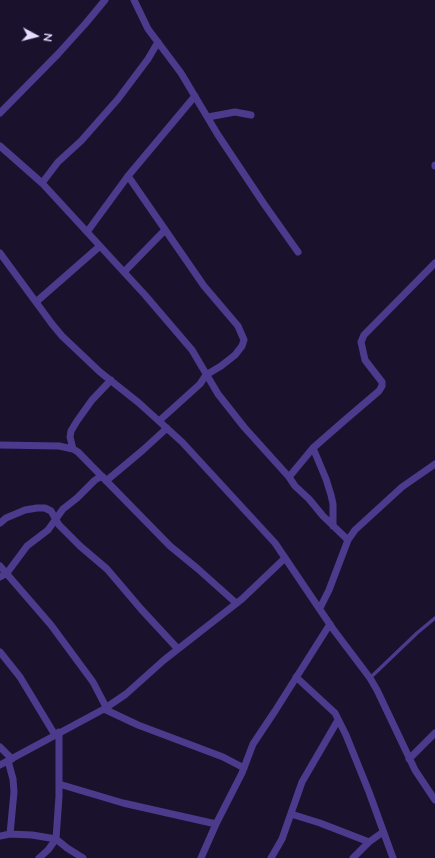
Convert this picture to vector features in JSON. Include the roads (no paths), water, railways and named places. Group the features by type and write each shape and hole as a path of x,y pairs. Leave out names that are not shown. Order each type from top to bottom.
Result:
{"street":[{"path":"0,113 58,54 105,0"},
{"path":"134,0 148,29 181,73 218,135 298,252"},
{"path":"42,183 58,162 81,141 118,99 148,59 158,42"},
{"path":"86,232 128,176 195,96"},
{"path":"208,117 236,112 251,115"},
{"path":"0,146 42,183 124,272 192,350 218,394 244,427 289,477 295,486 332,526 348,540"},
{"path":"128,176 182,252 204,286 238,326 244,340 242,346 235,355 206,375 200,384 159,421"},
{"path":"124,272 165,230"},
{"path":"36,302 100,246"},
{"path":"0,253 62,336 182,442 275,543 330,624 370,678 409,759 435,800"},
{"path":"289,477 313,448 379,391 382,386 382,382 365,360 361,342 364,335 435,263"},
{"path":"111,380 92,400 77,422 70,437 73,449 170,546 236,603"},
{"path":"3,575 27,546 48,530 63,509 77,498 94,481 98,478 104,479 143,450 167,428"},
{"path":"0,445 59,446 73,449"},
{"path":"313,448 331,495 332,526"},
{"path":"320,608 329,590 348,540 355,530 402,487 435,464"},
{"path":"0,523 14,514 37,508 48,509 51,511 59,525 71,538 107,569 178,649"},
{"path":"0,765 105,708 126,694 178,649 236,603 285,558"},
{"path":"0,566 3,575 51,625 93,682 105,708 138,725 223,757 244,768"},
{"path":"201,858 216,824 236,787 253,744 330,624"},
{"path":"0,652 20,677 57,734 59,784 56,839 48,850 39,858"},
{"path":"296,677 335,713 346,735 393,858"},
{"path":"271,858 282,839 302,782 338,720"},
{"path":"409,759 435,733"},
{"path":"0,747 10,760 13,779 14,792 10,834"},
{"path":"59,784 123,803 216,824"},
{"path":"291,814 320,823 369,842"},
{"path":"353,858 369,842 383,832"},
{"path":"0,836 10,834 32,835 56,839 83,858"}],"lane":[{"path":"370,678 435,618"}]}
